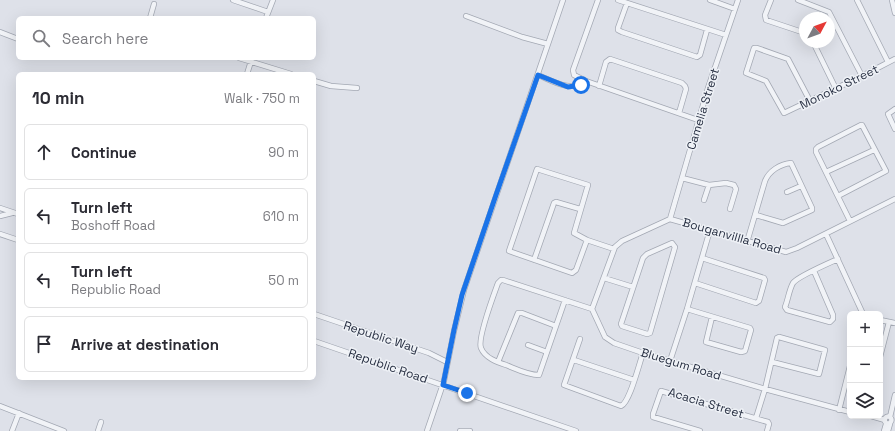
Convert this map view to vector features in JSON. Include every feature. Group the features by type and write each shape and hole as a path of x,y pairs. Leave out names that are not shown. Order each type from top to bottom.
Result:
{"street":[{"path":"233,0 268,12"},
{"path":"267,16 272,0"},
{"path":"427,431 443,385 455,324 464,290 563,0"},
{"path":"598,0 573,70 576,78 698,120"},
{"path":"618,0 726,35"},
{"path":"710,0 735,9"},
{"name":"Camelia Street","path":"670,219 698,120 738,0"},
{"path":"771,0 765,15 766,20 799,31"},
{"path":"798,0 829,12 862,76"},
{"path":"857,0 888,62"},
{"path":"893,0 895,13"},
{"path":"627,3 618,29 619,31 697,57 700,55 707,30"},
{"path":"151,16 154,4"},
{"path":"466,16 522,37 548,44"},
{"path":"0,32 16,39"},
{"name":"Monoko Street","path":"810,101 788,59 755,48 746,73 767,82 785,113 836,89 895,59"},
{"path":"816,48 836,89"},
{"path":"599,86 606,62 610,59 682,83 686,89 680,113"},
{"path":"248,72 252,60 285,72"},
{"path":"538,75 568,87 581,85 586,81"},
{"path":"316,82 331,86 357,88"},
{"path":"895,109 888,114 895,129"},
{"path":"838,196 886,171 874,150 864,127 860,125 818,147 816,150 826,172 850,221"},
{"path":"826,172 874,150"},
{"path":"748,242 756,215 768,175 773,170 790,163 812,210 784,222 775,221 756,215"},
{"path":"565,300 539,375 530,374 498,362 486,355 482,350 480,343 498,283 501,280 565,300 592,309 614,248 587,240 574,233 588,185 537,169 509,251 573,272 576,269 587,240"},
{"path":"682,178 709,185 726,183 734,185 736,189 730,209"},
{"path":"704,200 709,185"},
{"path":"787,192 801,186"},
{"name":"Bouganvillla Road","path":"614,248 622,241 670,219 781,251 788,251 826,234 895,199"},
{"path":"534,260 554,203 556,202 580,210"},
{"path":"0,208 16,213"},
{"path":"0,216 16,213"},
{"path":"670,361 687,310 710,230"},
{"path":"0,234 16,239"},
{"path":"826,234 862,311"},
{"path":"670,244 674,244 675,247 648,334 621,325 633,287 644,256 670,244"},
{"path":"694,283 756,303 759,301 765,280 764,278 702,258"},
{"path":"814,271 833,315 833,319 830,322 785,309 794,282 814,271 838,259"},
{"path":"604,278 633,287"},
{"name":"Bluegum Road","path":"592,309 604,335 608,340 643,354 847,411"},
{"path":"687,310 712,317 751,329 744,352 708,344 706,340 712,317"},
{"path":"498,362 518,313 522,313 556,326"},
{"name":"Republic Way","path":"316,315 413,347 438,356 448,362"},
{"path":"883,321 895,323"},
{"path":"883,347 890,322"},
{"name":"Acacia Street","path":"756,418 765,389 777,338 779,337 823,349 825,351 819,374 772,362"},
{"path":"580,339 565,385 621,406 624,405 628,397 643,354"},
{"name":"Republic Road","path":"316,342 576,431"},
{"path":"528,345 547,352"},
{"path":"574,360 634,380"},
{"path":"839,410 847,387"},
{"name":"Acacia Street","path":"700,431 653,417 661,391 769,422 767,431"},
{"path":"888,431 895,395"},
{"path":"0,406 61,430"},
{"path":"12,431 19,413"},
{"path":"98,431 101,422"},
{"path":"884,431 889,422"},
{"path":"460,431 470,431"}],"route":[{"path":"467,393 443,385 454,330 467,282 538,75 568,87 581,85"}]}
